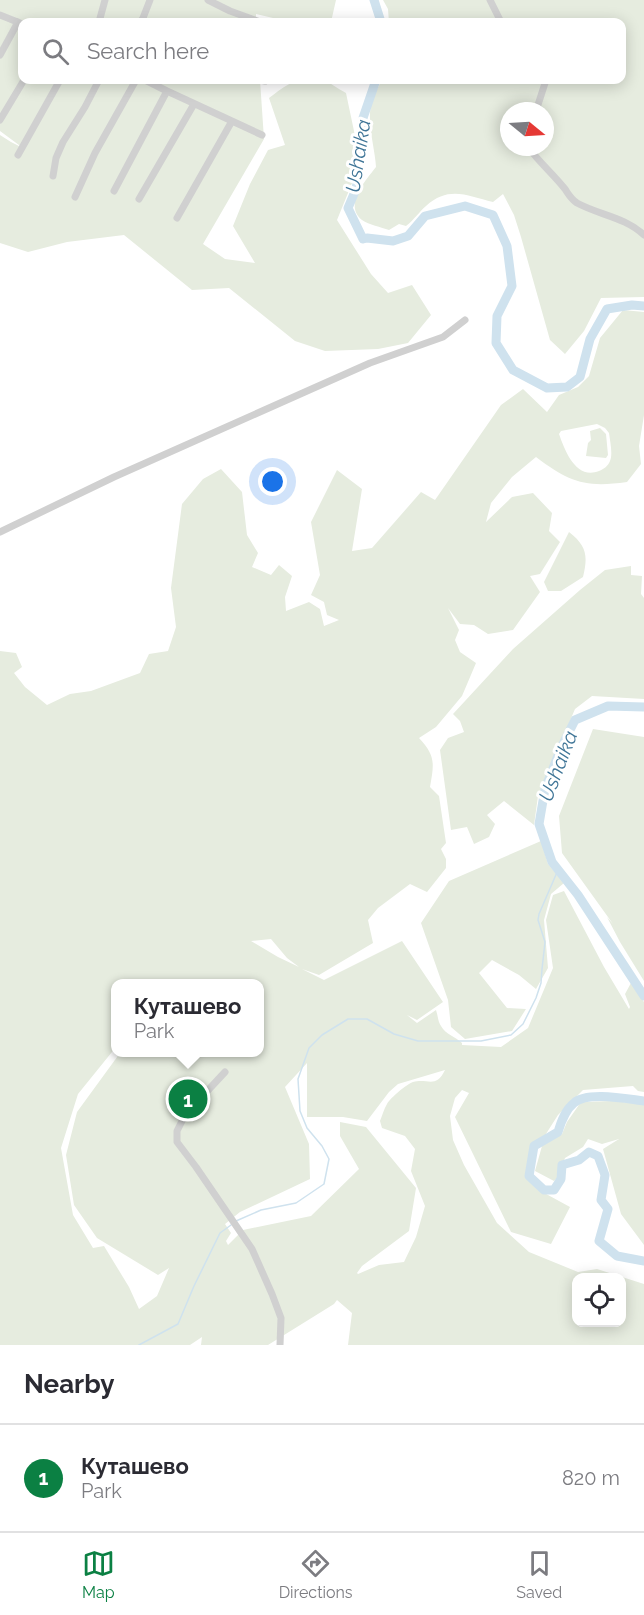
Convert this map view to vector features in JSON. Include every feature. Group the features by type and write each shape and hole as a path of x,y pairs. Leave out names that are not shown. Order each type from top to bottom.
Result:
{"street":[{"path":"100,18 105,0"},
{"path":"144,18 150,0"},
{"path":"208,0 249,18"},
{"path":"490,0 499,18"},
{"path":"0,15 18,22"},
{"path":"0,55 18,26"},
{"path":"0,120 22,84"},
{"path":"18,155 58,84"},
{"path":"53,176 56,158 63,142 97,84"},
{"path":"75,197 95,153 134,84"},
{"path":"153,84 262,135"},
{"path":"539,102 545,84"},
{"path":"114,191 166,91"},
{"path":"139,199 194,104"},
{"path":"177,218 232,121"},
{"path":"536,156 570,198 596,211 618,218 637,228 644,235"},
{"path":"0,532 114,477 370,363 443,337 465,320"},
{"path":"225,1072 184,1115 179,1123 177,1142 252,1250 281,1318 280,1345"}],"shaded area":[{"path":"0,0 336,0 332,18 273,18 256,14 256,18 18,18 18,84 260,84 264,139 203,244 225,259 255,263 233,226 250,184 268,150 285,145 269,98 289,84 332,84 346,93 359,166 337,220 371,274 388,293 412,285 431,315 408,343 378,349 325,351 295,341 229,288 192,290 124,235 67,242 28,252 0,243 0,135 23,148 0,131"},
{"path":"383,0 644,0 644,297 601,298 584,331 565,354 550,340 514,215 503,194 493,202 459,194 443,196 426,206 406,226 399,224 389,230 365,222 357,214 355,200 376,167 371,106 380,84 626,84 626,18 389,18 388,9"},
{"path":"623,310 644,312 644,415 639,446 641,464 627,482 600,484 568,477 536,457 512,477 491,503 486,522 512,497 533,493 552,513 549,531 560,542 540,574 530,576 540,592 513,630 488,634 474,625 460,624 448,608 459,630 455,640 460,652 476,663 462,696 436,727 419,738 431,755 430,787 439,796 446,843 441,849 446,859 446,868 427,892 410,884 378,908 368,920 373,943 319,975 302,969 324,980 402,941 443,1002 417,1020 407,1015 417,1023 436,1010 443,1029 462,1045 501,1047 528,1028 553,968 546,920 553,895 564,891 629,1009 625,994 631,983 644,1002 644,1092 638,1091 633,1086 583,1090 558,1115 530,1159 537,1189 570,1207 551,1244 511,1232 455,1117 469,1093 462,1090 455,1098 450,1116 453,1140 464,1165 497,1223 529,1252 578,1272 597,1269 610,1273 572,1273 572,1327 626,1327 626,1278 644,1284 644,1345 348,1345 352,1313 337,1300 268,1345 201,1345 202,1337 190,1345 0,1345 0,651 16,653 22,667 14,673 25,687 47,705 70,694 91,691 140,673 149,654 168,651 176,627 171,588 182,504 203,479 221,469 242,492 247,535 258,553 252,567 271,575 279,565 292,576 285,597 286,611 309,602 320,609 324,626 339,620 327,615 324,602 311,595 320,575 311,522 337,470 362,489 352,551 372,548 421,492 435,500 501,405 523,389 547,412 559,395 578,387 589,376 600,338","holes":["597,424 609,433 611,447 611,458 606,467 591,473 578,468 568,456 559,434 561,431","271,939 287,958 299,967 251,941","111,979 264,979 264,1057 117,1057 77,1112 66,1155 74,1205 97,1238 158,1275 169,1268 157,1296 139,1309 129,1287 104,1246 93,1248 73,1215 61,1148 78,1094 111,1053","307,1063 307,1117 343,1117 367,1121 398,1084 445,1070 442,1076 435,1081 413,1082 403,1088 389,1101 380,1121 382,1128 405,1136 415,1149 411,1171 425,1206 416,1237 404,1262 379,1265 357,1273 362,1266 409,1231 416,1188 366,1127 340,1122 340,1136 359,1169 311,1216 243,1230 228,1245 226,1241 231,1233 225,1224 240,1212 310,1179 309,1144 285,1087"]},
{"path":"600,428 606,434 608,455 606,458 586,456 588,443 591,440 590,431"},
{"path":"569,532 585,552 583,577 561,591 548,591 544,582"},
{"path":"631,566 631,575 642,576 644,699 592,696 575,709 538,796 534,825 504,801 487,815 495,824 489,837 474,844 467,827 451,830 440,750 448,738 464,732 460,721 453,714 513,649 580,590 605,570"},
{"path":"593,729 644,737 644,981 607,917 613,924 562,853 559,816"},
{"path":"541,841 548,864 564,883 551,894 544,920 548,968 536,989 519,975 492,960 479,973 507,1008 526,1009 512,1031 465,1039 451,1027 448,1000 421,923 449,881"},
{"path":"612,1101 644,1104 644,1245 621,1214 603,1149 619,1139 602,1144 588,1139 583,1147 565,1158 558,1177 554,1181 535,1171 542,1146 562,1134 567,1122 581,1102"}],"waterway":[{"name":"Ushaika","path":"374,0 380,18"},
{"name":"Ushaika","path":"375,84 363,118 364,138 356,189 348,208 363,239 393,241 408,236 425,216 465,206 493,215 507,246 512,286 497,316 496,343 513,370 547,388 567,387 580,377 590,339 607,309 632,305 644,306"},
{"name":"Ushaika","path":"644,707 608,706 575,720 545,789 539,824 552,862 578,895 644,996"},
{"path":"236,1221 261,1210 296,1203 324,1184 329,1159 322,1146 307,1128 300,1111 298,1079 309,1048 322,1035 348,1019 367,1019 394,1034 418,1041 481,1041 511,1035 523,1024 541,983 545,942 538,920 539,914 558,870"},
{"name":"Ushaika","path":"644,1101 597,1097 580,1099 566,1113 558,1132 534,1146 529,1176 544,1190 554,1190 561,1179 562,1165 579,1160 589,1152 598,1156 605,1175 601,1200 608,1209 599,1241 617,1256 644,1261"},
{"path":"139,1345 178,1324 220,1233 231,1225"}],"place":[{"name":"Куташево","path":"188,1099"}]}
